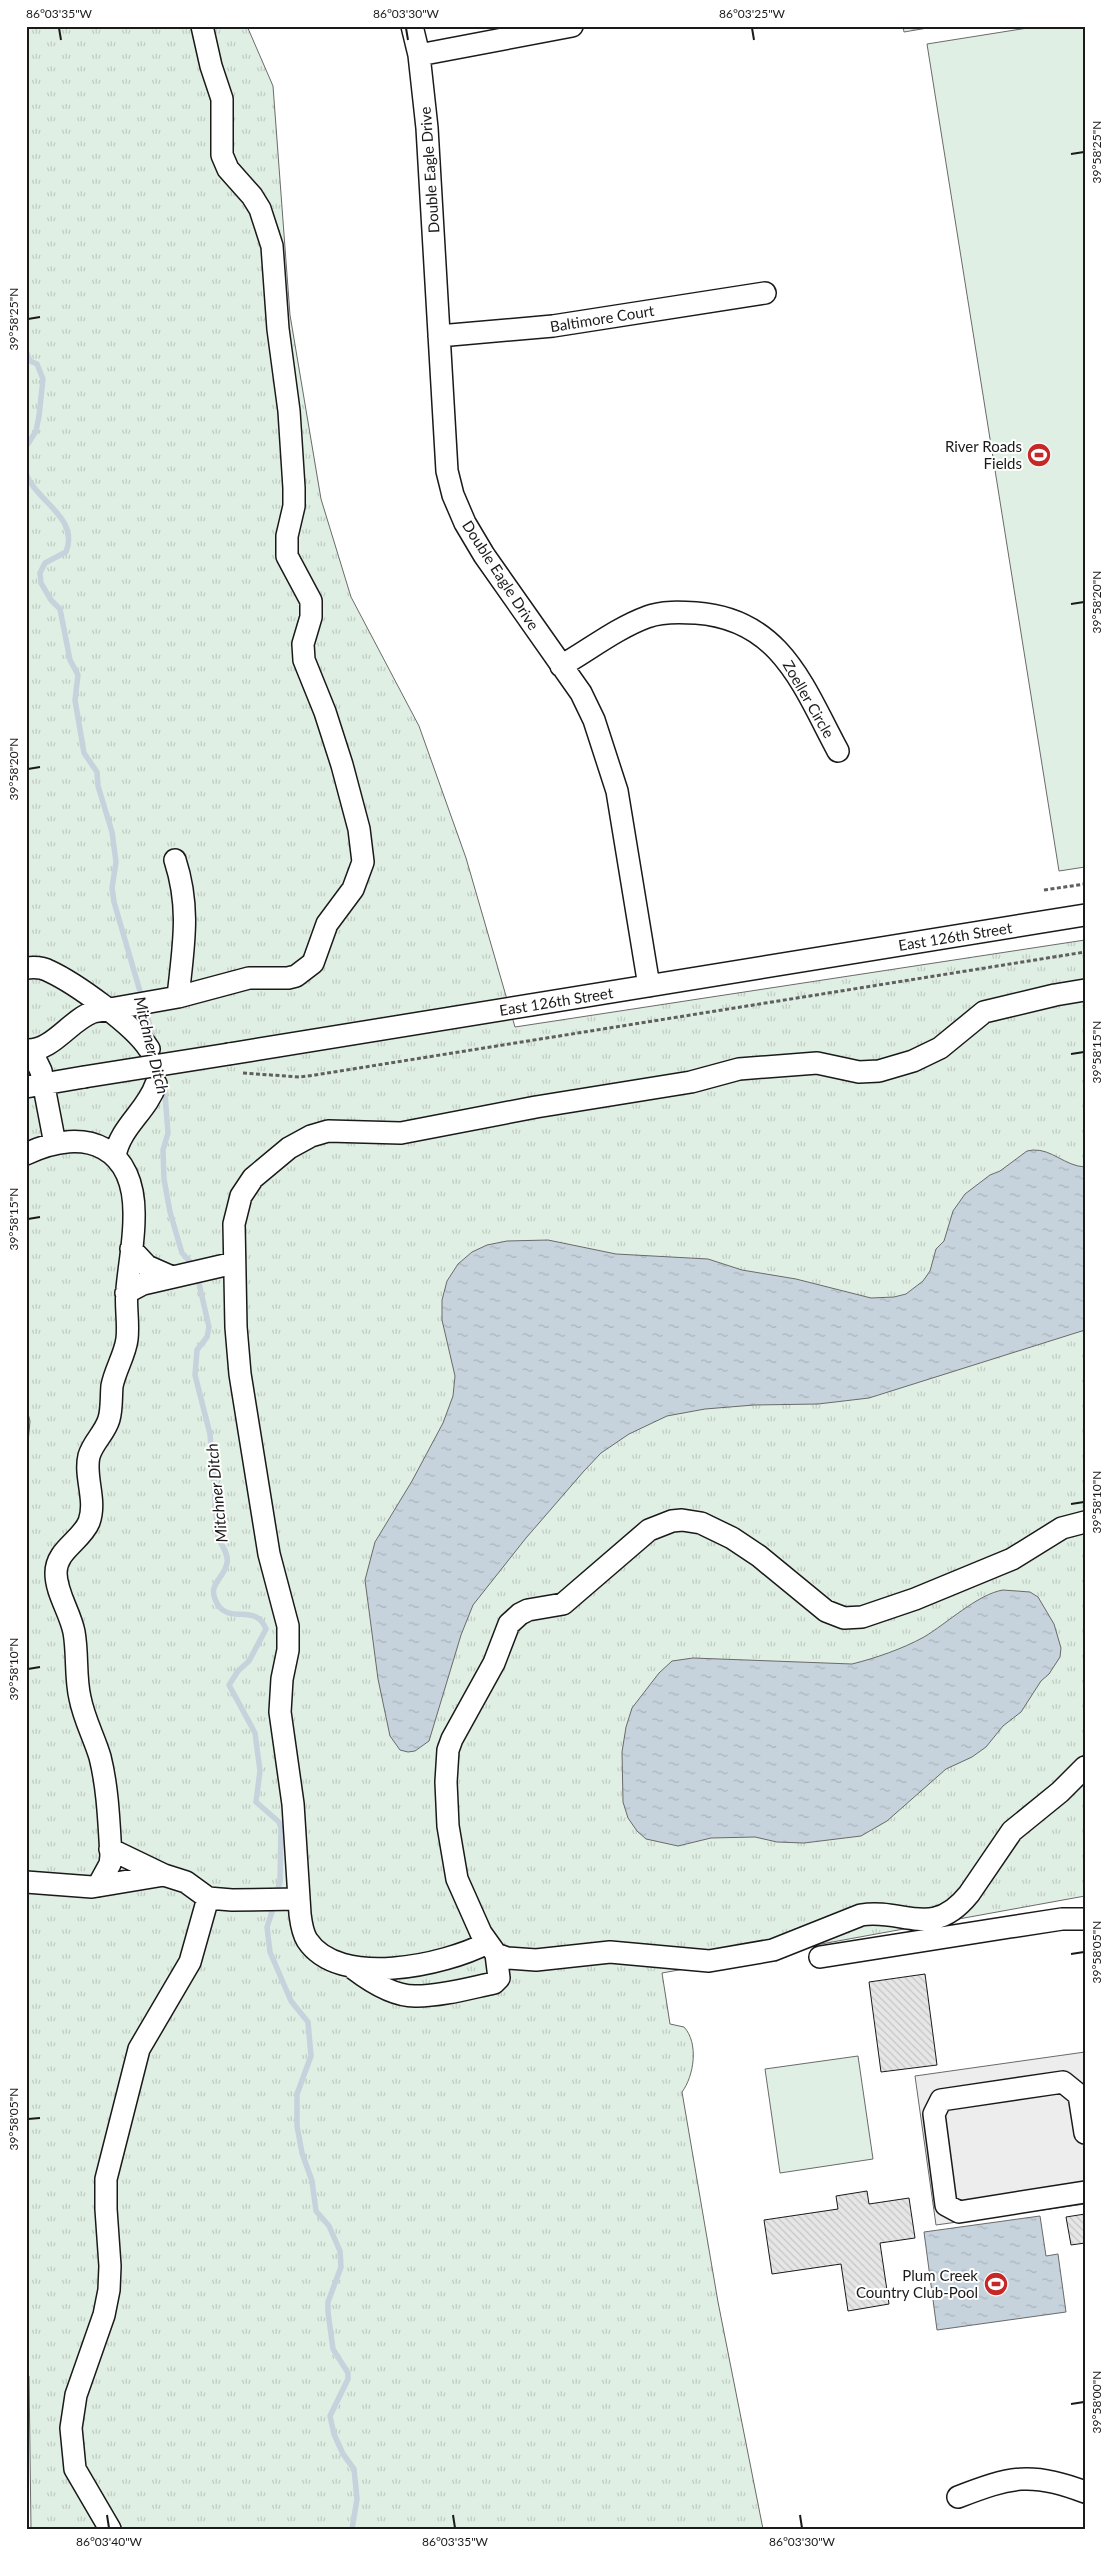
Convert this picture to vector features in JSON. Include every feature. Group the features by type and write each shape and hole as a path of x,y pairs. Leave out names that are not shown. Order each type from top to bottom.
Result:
{"street":[{"path":"55,1144 35,1086 37,1059 29,1050 43,1047 84,1015 105,1009 178,997 249,978 288,978 306,970 318,953 326,924 348,898 358,881 363,862 359,829 345,773 325,712 304,660 303,644 311,617 311,601 287,556 286,536 294,506 294,488 289,411 278,329 272,246 260,209 252,196 228,169 222,155 222,99 211,66 202,26"},
{"name":"Double Eagle Drive","path":"412,26 419,55 427,128 444,446 447,471 453,495 465,522 484,555 581,693 594,720 617,791 649,986"},
{"path":"419,55 572,26"},
{"name":"Baltimore Court","path":"439,336 553,326 765,293"},
{"name":"Zoeller Circle","path":"562,666 621,629 648,616 681,612 708,614 736,622 756,632 776,646 794,670 838,750"},
{"path":"175,860 183,889 186,921 178,997"},
{"name":"East 126th Street","path":"35,1086 84,1077 234,1063 649,986 1085,915"},
{"path":"26,968 40,968 49,971 105,1009 134,1032 149,1049"},
{"path":"1085,990 1047,996 984,1012 940,1048 912,1062 879,1071 859,1072 817,1063 739,1070 692,1082 536,1107 401,1133 335,1131 319,1134 279,1155 246,1187 238,1204 234,1224 236,1327 240,1374 269,1554 286,1613 289,1635 282,1679 280,1712 293,1804 294,1899 307,1940 327,1956 348,1964 370,1969 388,1970 492,1948 507,1958 536,1960 610,1952 709,1961 773,1950 870,1913 906,1919 934,1918 946,1914 962,1903 1012,1831 1060,1792 1085,1768"},
{"path":"115,1156 122,1135 148,1100 156,1084"},
{"path":"26,1154 55,1144 77,1141 89,1142 109,1150 123,1165 131,1190 134,1219 126,1293 128,1325 125,1349 112,1384 109,1420 90,1454 88,1463 92,1500 90,1520 79,1536 62,1554 57,1564 56,1572 57,1583 74,1633 81,1704 102,1770 110,1864 98,1886"},
{"path":"131,1249 147,1266 188,1274"},
{"path":"126,1293 143,1284 234,1263"},
{"path":"348,1964 376,1984 417,1996 494,1983 499,1978 492,1948 470,1909 453,1866 447,1818 448,1750 458,1725 494,1663 509,1624 520,1614 563,1604 649,1530 672,1521 682,1520 701,1523 732,1538 759,1556 826,1611 844,1618 862,1617 915,1599 1007,1562 1062,1528 1085,1522"},
{"path":"110,1849 164,1875 186,1882 208,1898 294,1899"},
{"path":"26,1882 77,1887 98,1886 164,1875"},
{"path":"110,2529 75,2469 71,2428 76,2395 104,2315 109,2290 110,2266 106,2179 139,2048 190,1962 208,1898"},
{"path":"820,1957 1028,1924 1085,1919"},
{"path":"1085,2133 1079,2095 1063,2082 941,2100 934,2114 946,2205 959,2212 1085,2192"},
{"path":"958,2498 996,2482 1022,2477 1050,2480 1085,2492"}],"path":[{"path":"1044,890 1085,884"},
{"path":"234,1063 251,1075 315,1075 1085,952"}],"green space":[{"path":"26,26 247,26 273,86 290,315 321,499 351,597 419,726 466,858 515,1027 1085,940 1085,1896 662,1973 670,2024 684,2027 692,2042 692,2069 682,2092 718,2302 763,2529 31,2529 29,2376 26,2376"},
{"path":"903,26 939,26 904,32"},
{"name":"River Roads Fields","path":"1040,26 1085,26 1085,867 1059,871 927,44"},
{"path":"858,2056 873,2159 780,2173 765,2069"}],"shaded area":[{"path":"1085,2052 1085,2204 936,2225 915,2076"}],"water":[{"path":"1040,1150 1071,1164 1085,1167 1085,1330 869,1398 818,1404 754,1405 705,1409 667,1416 629,1434 601,1453 584,1471 526,1538 473,1605 461,1635 429,1741 415,1751 400,1750 390,1736 378,1679 365,1580 375,1542 412,1481 443,1423 453,1396 455,1376 442,1320 442,1300 447,1281 458,1264 472,1252 487,1245 507,1241 548,1240 616,1254 708,1259 742,1270 796,1279 871,1298 894,1297 906,1294 923,1281 930,1271 936,1249 944,1241 953,1211 965,1194 1027,1151"},
{"path":"26,1406 30,1421 26,1464"},
{"path":"1003,1590 1030,1592 1038,1597 1054,1624 1061,1648 1060,1657 1049,1674 1041,1681 1021,1712 1003,1726 986,1747 972,1757 946,1769 887,1821 861,1836 804,1843 777,1842 755,1837 711,1838 678,1846 646,1839 637,1831 628,1818 623,1802 622,1752 626,1727 632,1708 659,1673 672,1661 693,1658 852,1664 889,1653 916,1641 983,1597"},
{"name":"Plum Creek Country Club-Pool","path":"1040,2216 1046,2256 1058,2254 1066,2312 937,2330 924,2232"}],"building":[{"path":"925,1974 937,2065 881,2072 869,1982"},
{"path":"867,2191 869,2204 909,2198 915,2238 880,2243 889,2304 848,2311 841,2264 772,2274 764,2220 838,2209 836,2196"},
{"path":"1085,2214 1085,2243 1071,2245 1066,2217"}],"waterway":[{"name":"Mitchner Ditch","path":"26,351 30,361 37,364 43,379 36,431 26,447"},
{"name":"Mitchner Ditch","path":"26,473 31,483 62,519 67,529 69,540 66,552 45,563 40,573 41,583 51,600 60,609 70,660 78,675 75,700 84,753 97,772 98,786 112,832 116,862 112,888 114,902 155,1043"},
{"name":"Mitchner Ditch","path":"164,1081 168,1133 163,1150 164,1179 170,1212 182,1253 194,1266"},
{"name":"Mitchner Ditch","path":"197,1275 209,1327 207,1337 197,1350 195,1375 210,1434 218,1538 227,1557 225,1569 214,1587 215,1598 223,1610 256,1617 262,1621 266,1629 249,1661 238,1671 229,1685 255,1733 260,1771 256,1802 279,1822 281,1828 280,1882 276,1894"},
{"name":"Mitchner Ditch","path":"275,1903 267,1927 270,1952 291,2001 308,2022 311,2056 297,2094 297,2126 302,2153 312,2181 316,2211 329,2226 340,2251 341,2267 328,2302 328,2312 333,2349 348,2373 348,2379 330,2416 334,2434 343,2454 354,2469 357,2499 352,2529"}],"place":[{"name":"River Roads Fields","path":"1039,455"},
{"name":"Plum Creek Country Club-Pool","path":"996,2284"}]}
